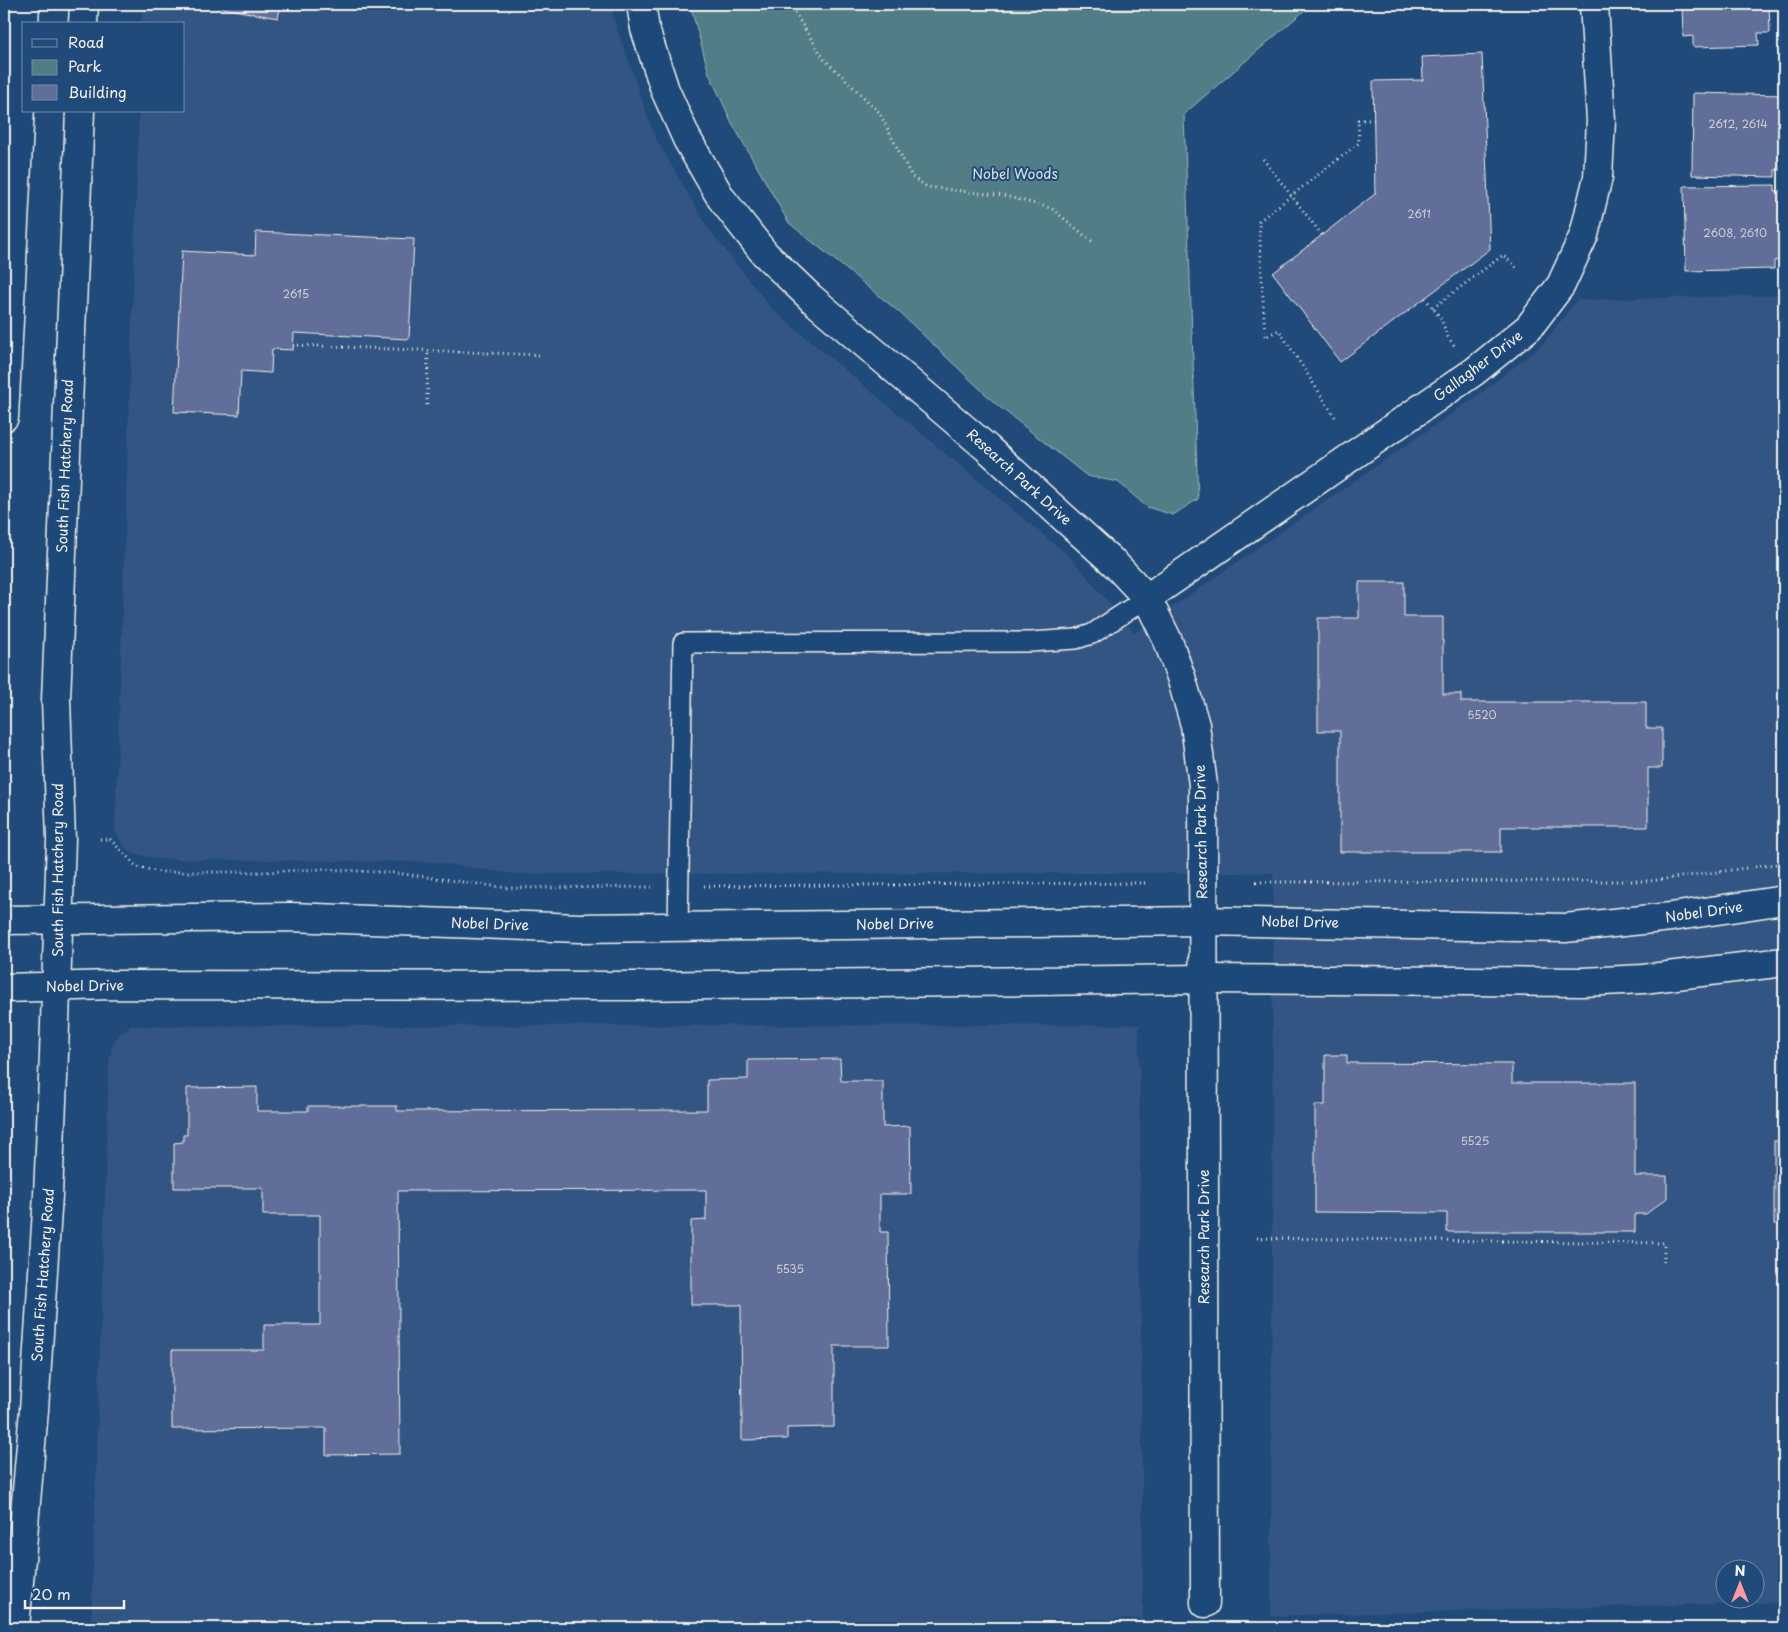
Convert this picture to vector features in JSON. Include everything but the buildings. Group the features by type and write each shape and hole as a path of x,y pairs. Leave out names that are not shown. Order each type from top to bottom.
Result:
{"street":[{"path":"24,22 25,4"},
{"path":"83,22 84,4"},
{"name":"Research Park Drive","path":"641,4 646,29 665,90 687,139 721,198 765,254 811,298 987,448 1115,564 1147,598 1168,641 1195,725 1203,784 1205,1603"},
{"name":"Gallagher Drive","path":"1147,598 1475,371 1529,327 1561,285 1584,234 1598,178 1601,121 1594,4"},
{"path":"4,418 22,69"},
{"name":"South Fish Hatchery Road","path":"15,1628 34,1410 47,1215 57,987 61,839 56,700 80,112"},
{"name":"Nobel Drive","path":"4,920 290,917 579,928 1202,921 1565,928 1671,917 1784,900"},
{"name":"Nobel Drive","path":"4,988 633,986 1203,979 1591,981 1643,979 1784,962"}],"lane":[{"path":"678,927 683,644 1022,642 1076,639 1092,634 1147,598"}],"path":[{"path":"789,4 824,59 879,112 912,177 927,187 1005,196 1051,208 1094,243"},
{"path":"1335,417 1279,330 1265,337 1259,221 1359,144 1358,120 1374,120"},
{"path":"1263,159 1322,234"},
{"path":"1433,308 1503,255 1519,270"},
{"path":"1425,298 1433,308 1457,350"},
{"path":"293,345 540,355"},
{"path":"427,405 428,351"},
{"path":"100,839 110,839 137,867 160,872 261,872 323,869 396,873 508,888 1145,883"},
{"path":"1256,882 1650,881 1784,862"},
{"path":"4,1047 12,1047"},
{"path":"1257,1238 1664,1243 1664,1266"}],"shaded area":[{"path":"142,4 612,4 613,17 655,137 708,228 772,309 1070,557 1135,633 1477,396 1542,345 1577,300 1784,295 1784,1602 1766,1602 1766,1560 1716,1560 1716,1604 1271,1616 1273,873 515,874 431,862 158,859 132,853 123,845 115,831 139,112 185,112 185,22 142,22"},
{"path":"1139,1025 1143,1619 397,1628 91,1628 109,1063 112,1046 118,1035 130,1026"}],"green space":[{"name":"Nobel Woods","path":"690,4 1312,4 1184,114 1198,499 1173,515 1147,507 1118,482 1087,476 996,404 899,312 789,223 732,123 709,73"},
{"path":"884,1623 884,1628 719,1628 719,1625"}]}
